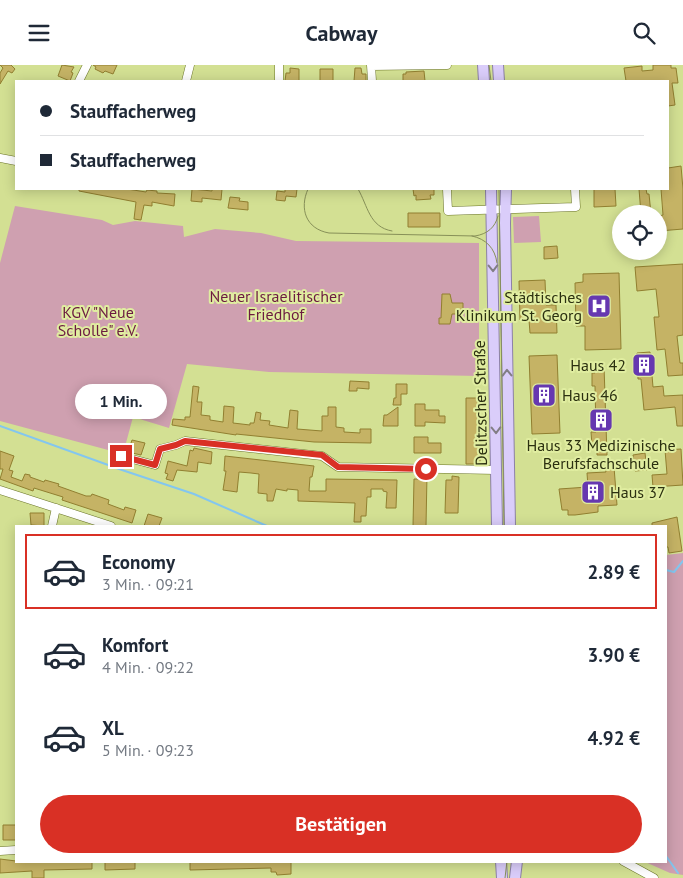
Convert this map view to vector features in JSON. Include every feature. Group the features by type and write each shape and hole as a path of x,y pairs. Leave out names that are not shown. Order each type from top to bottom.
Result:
{"main road":[{"path":"483,65 484,80"},
{"path":"498,65 499,80"},
{"name":"Delitzscher Straße","path":"491,190 497,525"},
{"name":"Delitzscher Straße","path":"506,190 510,525"},
{"path":"501,863 502,878"},
{"path":"515,878 517,863"}],"street":[{"path":"80,80 87,65"},
{"path":"186,80 190,65"},
{"path":"279,65 279,80"},
{"path":"372,80 371,65 447,65"},
{"path":"0,158 15,161"},
{"path":"447,190 448,211 576,207 575,190"},
{"path":"121,456 155,465 160,449 185,441 322,455 338,467 496,470"},
{"path":"0,490 108,525"},
{"path":"52,525 56,508"},
{"path":"0,851 15,850"},
{"path":"627,863 654,878"}],"green space":[{"path":"15,206 102,220 113,225 135,221 183,226 184,237 215,229 261,233 296,241 479,243 479,376 269,372 187,364 169,428 133,417 123,454 0,421 0,263"},
{"path":"539,216 541,242 514,243 513,217"},
{"path":"683,553 683,875 670,873 648,863 667,863 667,555"}],"building":[{"path":"0,65 11,65 15,69 12,73 8,71 0,84 0,73 3,68"},
{"path":"62,65 74,67 71,72 73,73 70,80 58,76"},
{"path":"93,65 117,65 113,74 105,71 103,73 95,69 96,67"},
{"path":"653,65 671,65 671,68 676,68 678,83 672,83 675,105 669,106 669,80 626,80 624,68 642,66 642,71 653,70"},
{"path":"290,68 299,69 299,80 285,80 286,73 290,73"},
{"path":"355,68 361,68 362,74 366,74 366,80 354,80"},
{"path":"320,69 333,69 333,80 320,80"},
{"path":"424,71 425,80 403,80 403,74 406,74 406,72"},
{"path":"681,166 683,229 667,230 667,205 662,205 661,190 669,190 669,168"},
{"path":"192,190 222,190 221,200 202,198 202,202 191,201"},
{"path":"285,190 297,190 296,197 286,196 285,201 276,200 277,191 285,192"},
{"path":"413,190 434,190 434,195 430,195 431,199 416,200 416,195 414,196"},
{"path":"594,190 615,190 616,205 594,207"},
{"path":"639,190 646,190 647,194 649,194 650,205 640,205"},
{"path":"79,191 157,191 157,193 175,194 174,206 152,202 152,206 144,205 141,220 134,219 136,202"},
{"path":"230,197 240,198 239,201 248,202 248,210 228,208"},
{"path":"408,213 440,213 440,227 408,227"},
{"path":"557,246 558,258 544,259 544,247"},
{"path":"683,264 683,335 677,336 680,363 683,363 683,375 668,376 665,349 657,350 654,317 659,317 656,289 637,291 635,267"},
{"path":"619,273 621,349 585,350 585,326 576,326 575,283 583,282 583,274"},
{"path":"545,280 546,305 556,305 557,333 530,333 529,320 520,320 519,281"},
{"path":"442,294 450,294 452,303 463,303 463,314 452,314 450,324 439,324"},
{"path":"650,352 653,387 663,386 664,396 683,395 683,426 677,426 675,407 644,410 641,379 638,379 637,353"},
{"name":"Haus 46","path":"557,355 560,433 532,434 529,356"},
{"name":"Haus 33 Medizinische Berufsfachschule","path":"604,366 607,455 597,455 597,445 592,445 591,432 596,432 595,386 592,386 592,373 595,373 595,367"},
{"path":"350,381 369,382 369,389 357,388 357,391 349,391"},
{"path":"396,384 407,384 407,394 401,394 401,405 393,405 394,398 396,398"},
{"path":"193,386 199,387 197,402 202,402 201,415 210,416 210,420 223,422 224,406 234,407 233,423 250,425 250,423 254,423 256,412 261,413 260,420 270,421 269,425 288,428 290,410 298,411 297,429 322,431 322,416 328,416 328,407 336,407 336,427 344,428 344,432 360,433 360,429 371,429 371,443 314,442 236,435 172,425 173,419 185,420 185,417 190,417"},
{"path":"466,398 480,398 480,464 466,464"},
{"path":"415,404 425,404 425,410 439,410 439,416 445,416 445,423 425,422 425,426 415,426"},
{"path":"398,407 398,426 383,426 384,415"},
{"path":"414,437 428,437 428,443 441,443 441,453 414,453"},
{"path":"132,440 145,443 141,455 128,452"},
{"path":"194,448 212,452 211,464 198,462 197,472 177,470 173,481 166,479 168,474 165,473 168,461 187,466 190,450 193,451"},
{"path":"681,449 683,485 653,487 652,475 667,474 665,450"},
{"path":"0,451 14,456 9,470 13,471 11,477 22,481 25,474 30,475 30,477 44,482 45,480 59,484 58,486 86,496 91,496 92,494 109,500 108,504 124,510 125,507 136,510 132,523 62,500 63,497 34,488 33,491 0,479 3,469 0,469"},
{"path":"645,453 647,470 635,471 633,455"},
{"path":"225,456 314,466 312,477 310,477 309,491 326,491 326,479 397,480 396,508 386,508 387,492 383,491 383,489 371,489 371,497 367,497 366,516 361,516 361,522 354,522 355,503 298,501 298,490 276,489 273,501 267,501 267,494 258,493 259,474 251,473 239,472 237,492 223,490 226,471 224,471"},
{"path":"614,467 617,505 598,506 598,512 575,515 568,515 568,510 562,510 559,489 588,487 587,473 606,472 605,468"},
{"path":"420,475 427,475 426,525 413,525 414,479 420,479"},
{"path":"452,476 459,477 458,513 445,513 446,480 452,480"},
{"path":"30,513 44,513 44,525 31,525"},
{"path":"148,514 162,518 159,525 144,525"},
{"path":"677,517 682,551 669,553 667,547 667,525 652,525 652,523"},
{"path":"3,825 15,825 15,840 3,840"},
{"path":"0,859 15,861 15,863 92,863 92,869 44,870 44,878 32,878 32,871 0,873"},
{"path":"105,863 135,863 135,869 105,870"},
{"path":"190,863 291,863 291,874 277,875 276,872 271,872 271,868 190,870"}],"waterway":[{"path":"0,426 194,494 265,525"},
{"path":"667,570 674,572 683,561"},
{"path":"667,857 678,873"}],"tram line":[{"path":"489,65 491,80"},
{"path":"308,190 304,204 306,217 315,227 329,233 475,236 490,230 498,216"},
{"path":"358,190 370,215 378,225 392,231"},
{"path":"499,190 504,525"},
{"path":"472,236 482,239 489,245 497,263"},
{"path":"505,878 507,863"}],"place":[{"name":"Städtisches Klinikum St. Georg","path":"599,306"},
{"name":"Haus 42","path":"644,365"},
{"name":"Haus 46","path":"544,395"},
{"name":"Haus 33 Medizinische Berufsfachschule","path":"601,420"},
{"name":"Haus 37","path":"593,492"}],"route":[{"path":"121,456 155,465 160,449 185,441 198,441 322,455 338,467 426,469"}],"park label":[{"name":"Neuer Israelitischer Friedhof","path":"276,305"},
{"name":"KGV \"Neue Scholle\" e.V.","path":"98,321"}]}
